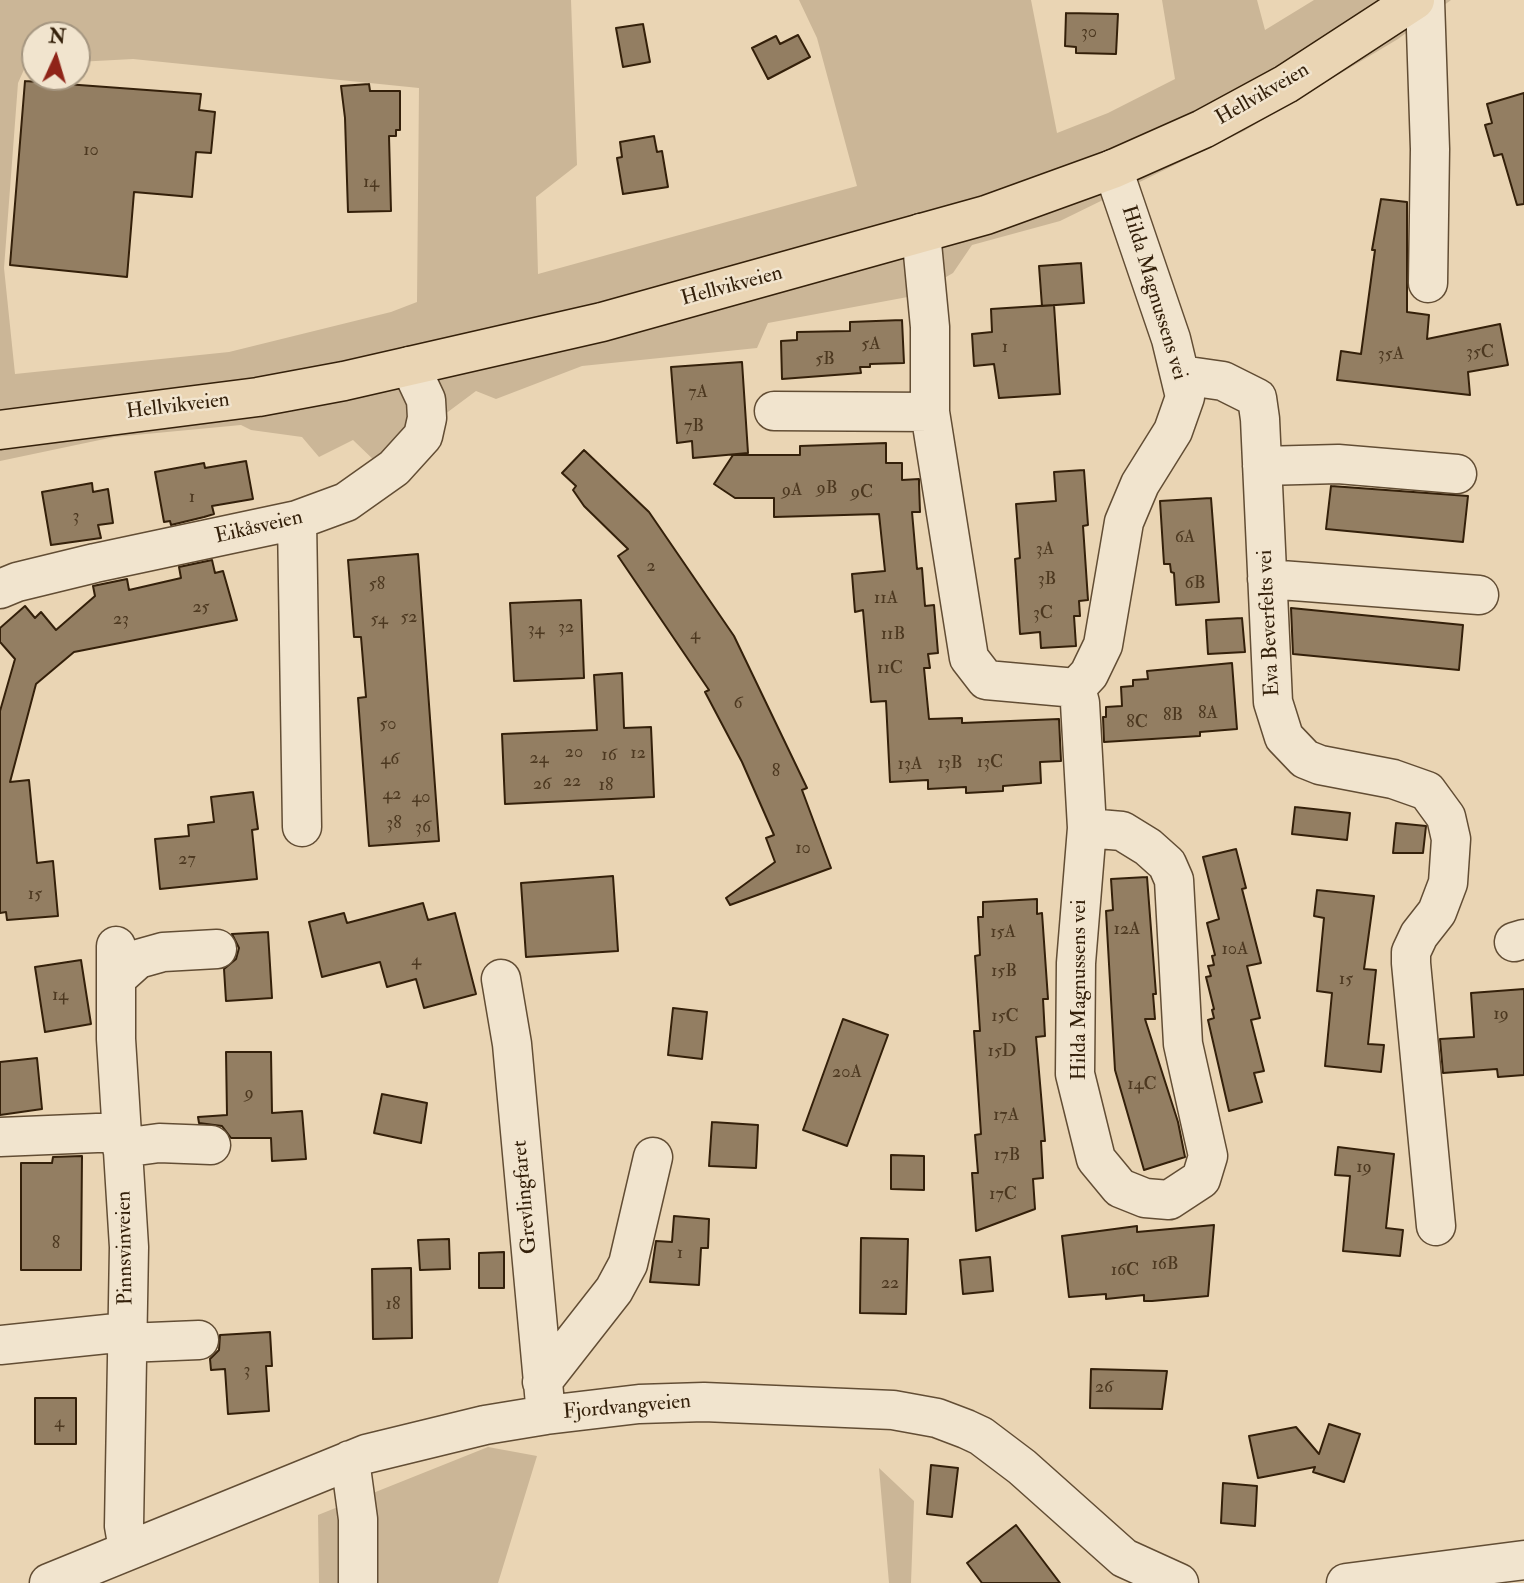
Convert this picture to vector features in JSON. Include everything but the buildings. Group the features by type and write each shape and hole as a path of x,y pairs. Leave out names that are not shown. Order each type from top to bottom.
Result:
{"main road":[{"name":"Hellvikveien","path":"0,430 258,397 410,366 602,322 986,215 1113,169 1203,130 1286,84 1415,0"}],"street":[{"path":"1425,0 1430,149 1428,283"},
{"name":"Hilda Magnussens vei","path":"1087,828 1122,831 1167,864 1174,880 1183,1044 1208,1156 1200,1179 1169,1200 1145,1198 1120,1188 1096,1159 1075,1074 1076,963 1087,828 1080,703 1076,688 1089,674 1103,645 1124,522 1140,484 1173,431 1185,397 1181,375 1139,241 1113,169"},
{"path":"921,233 929,315 930,412 969,657 986,680 1076,688"},
{"name":"Eikåsveien","path":"0,589 17,582 95,563 297,520 346,502 412,451 423,436 427,418 426,400 410,366"},
{"name":"Eva Beverfelts vei","path":"1181,375 1223,381 1257,398 1273,702 1284,737 1305,759 1320,765 1392,779 1427,792 1446,817 1451,839 1448,883 1437,912 1419,935 1411,963 1436,1226"},
{"path":"774,411 930,412"},
{"path":"1262,466 1338,464 1457,474"},
{"path":"297,520 302,827"},
{"path":"1267,579 1479,595"},
{"name":"Pinnsvinveien","path":"128,1549 124,1526 128,1422 126,1337 129,1247 116,1039 117,961 163,952 217,949"},
{"name":"Grevlingfaret","path":"500,979 512,1044 544,1398"},
{"path":"0,1137 211,1145"},
{"path":"544,1398 628,1264 653,1157"},
{"path":"0,1345 126,1337 199,1340"},
{"name":"Fjordvangveien","path":"49,1583 350,1460 485,1425 544,1398 639,1404 704,1402 893,1410 937,1418 981,1436 995,1446 1124,1558 1179,1583"},
{"path":"350,1460 358,1519 358,1583"},
{"path":"1346,1583 1524,1560"}],"shaded area":[{"path":"0,0 571,0 577,165 536,197 538,274 857,186 817,38 799,0 1031,0 1057,133 1108,113 1175,79 1162,0 1257,0 1265,30 1314,0 1451,0 1398,39 1244,131 1060,221 972,245 953,273 913,296 768,323 757,348 582,366 496,399 476,391 378,464 353,440 319,457 302,437 251,430 241,425 114,437 0,461","holes":["21,21 91,21 91,61 133,59 419,88 417,302 391,312 229,352 15,374 4,268 18,83 21,76"]},
{"path":"488,1447 537,1456 498,1583 319,1583 318,1515"},
{"path":"879,1468 914,1501 911,1583 889,1583"}]}
